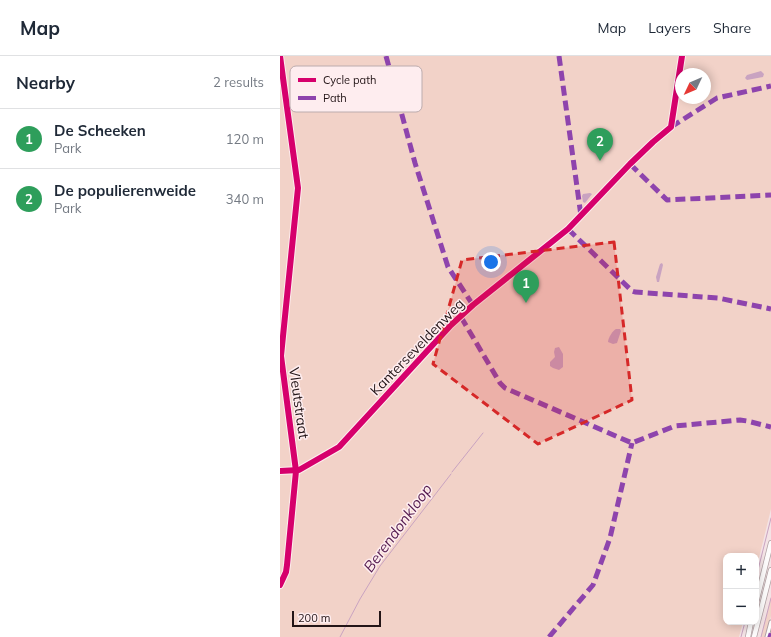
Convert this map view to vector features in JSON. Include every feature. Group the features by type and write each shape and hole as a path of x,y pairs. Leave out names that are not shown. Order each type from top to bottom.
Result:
{"highway":[{"path":"759,591 771,543"},
{"path":"754,637 771,570"},
{"path":"748,637 750,625"}],"street":[{"name":"Vleutstraat","path":"280,56 298,188 281,356 281,369 296,471 287,565 286,572 280,585"},
{"name":"Kanterseveldenweg","path":"296,471 339,447 451,325 473,305 568,230 648,146 671,127 682,56"},
{"path":"767,637 771,622"}],"highlighted area":[{"path":"614,242 632,400 538,444 433,364 462,260"}],"shaded area":[{"path":"280,56 771,56 771,509 759,558 759,553 723,553 723,625 742,625 739,637 280,637"},
{"path":"761,71 764,74 763,77 747,80 745,78 747,75"},
{"path":"583,194 592,194 585,203 583,202"},
{"path":"662,263 663,265 659,282 657,282 656,277 660,264"},
{"path":"616,329 620,329 621,331 617,343 613,344 608,342 608,340 612,332"},
{"path":"559,347 563,354 563,367 559,370 550,366 550,362 555,357 555,348"},
{"path":"771,597 771,616 766,637 761,637"}],"waterway":[{"name":"Berendonkloop","path":"452,472 483,433"},
{"name":"Berendonkloop","path":"340,637 360,599 380,566 451,474"},
{"path":"759,566 771,518"},
{"path":"761,637 771,598"},
{"path":"741,637 744,625"}],"marked path":[{"path":"386,56 389,66"},
{"path":"559,56 581,216"},
{"path":"671,127 717,98 771,86"},
{"path":"401,112 415,163 448,267 473,305"},
{"path":"630,164 667,200 771,195"},
{"path":"568,229 632,291 718,298 771,309"},
{"path":"461,317 500,383 505,388 632,443 675,426 740,420 771,427"},
{"path":"549,637 593,585 610,538 632,443"}],"cycle path":[{"path":"280,56 298,188 281,356 296,471 287,565 286,572 280,585"},
{"path":"280,471 299,470 339,447 451,325 473,305 568,229 630,164 671,127 682,56"}],"place":[{"name":"De populierenweide","path":"600,161"},
{"name":"De Scheeken","path":"526,303"}]}
